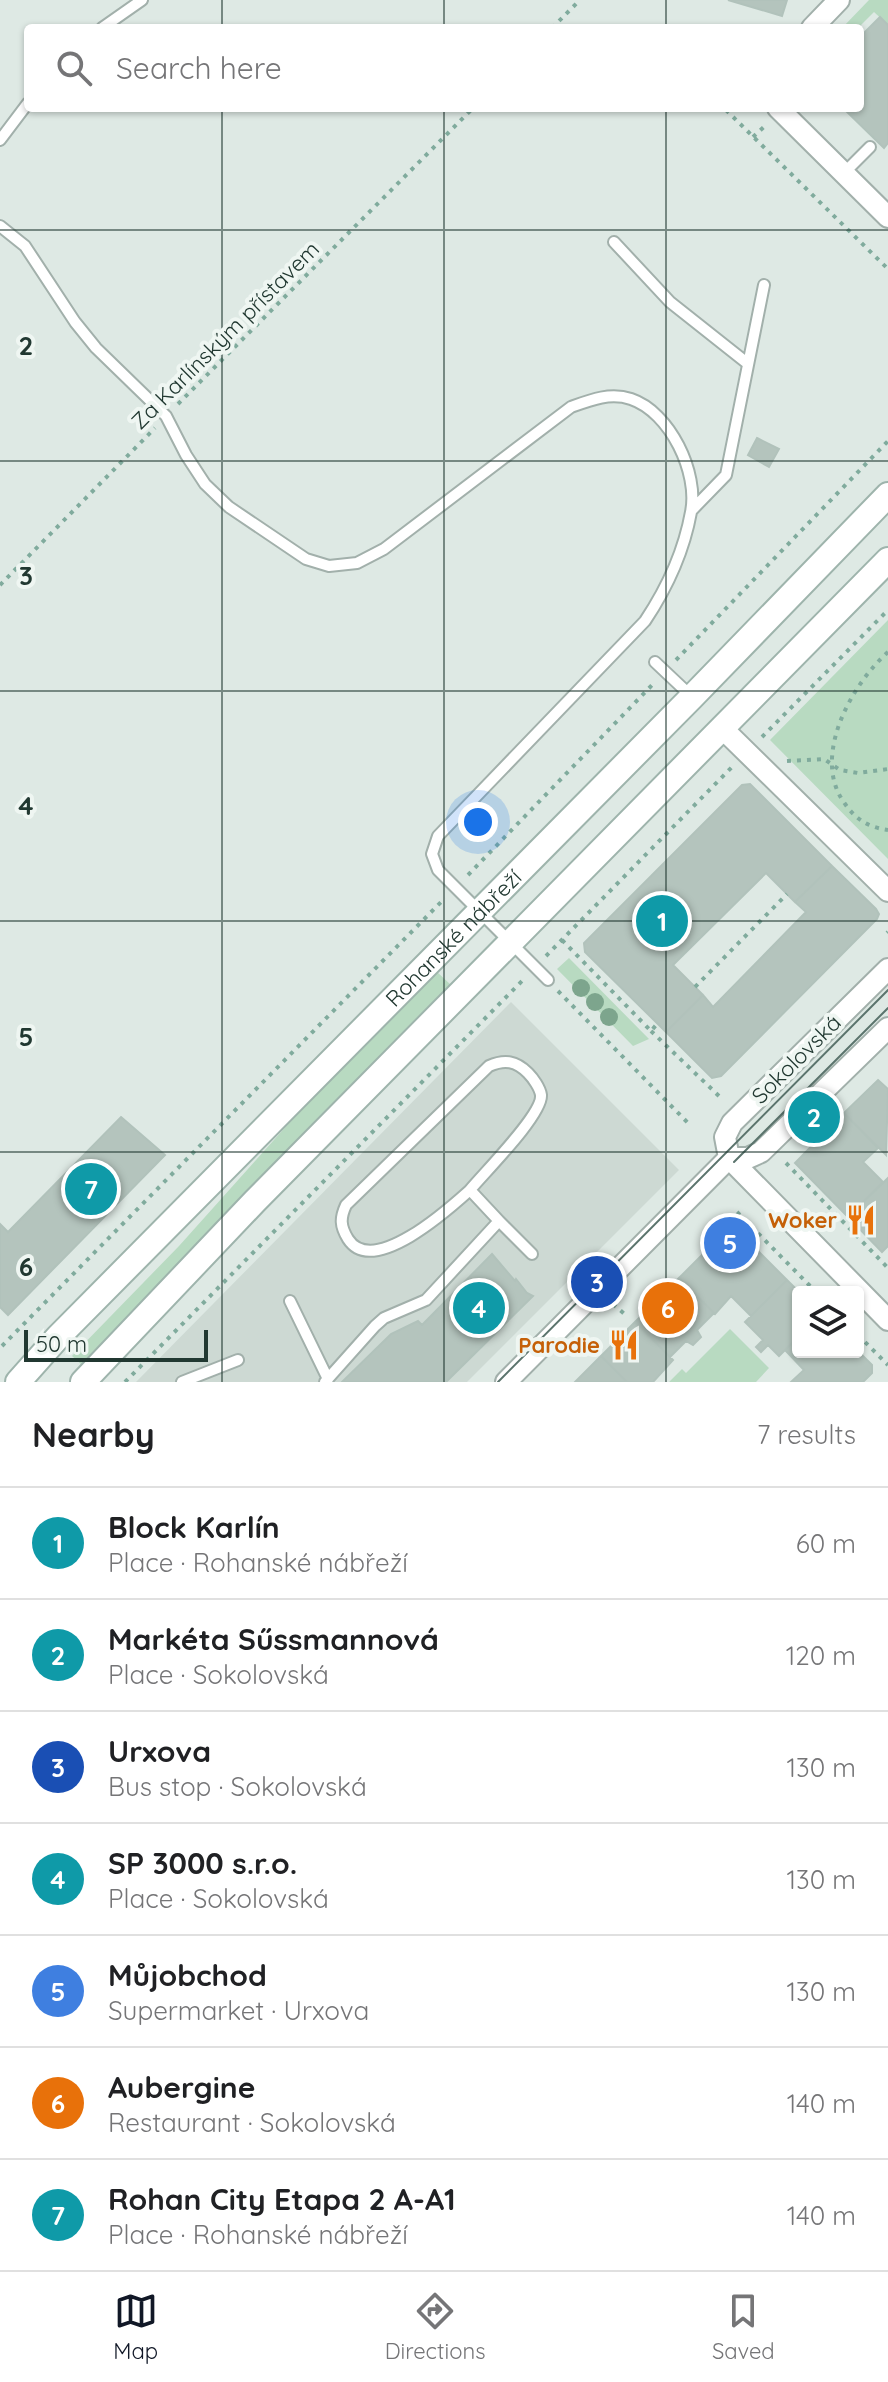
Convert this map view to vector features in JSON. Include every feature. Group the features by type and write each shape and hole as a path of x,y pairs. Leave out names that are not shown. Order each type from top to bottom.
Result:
{"main road":[{"name":"Rohanské nábřeží","path":"18,1382 58,1337 888,495"},
{"name":"Rohanské nábřeží","path":"83,1382 255,1201 888,560"}],"street":[{"path":"816,24 839,0"},
{"path":"774,114 844,173 888,217"},
{"path":"723,729 888,891"},
{"name":"Sokolovská","path":"729,1158 725,1137 732,1123 888,969"},
{"name":"Sokolovská","path":"506,1382 729,1158 748,1158 761,1152 888,1028"},
{"path":"729,1158 888,1320"}],"lane":[{"path":"108,24 142,0"},
{"path":"0,140 24,108"},
{"path":"844,173 870,147"},
{"path":"0,226 25,246 96,348 166,416 205,484 229,507 306,559 329,566 357,563 384,549 571,407 601,396 630,399 655,413 678,444 691,480 692,510 668,586 645,621 438,836 432,854 438,870 548,980"},
{"path":"614,242 670,302 747,363"},
{"path":"692,510 726,475 764,285"},
{"path":"655,662 692,697"},
{"path":"502,1061 519,1064 533,1079 541,1095 538,1112 470,1190 424,1229 379,1250 362,1250 352,1245 340,1218 346,1205 489,1066 502,1061"},
{"path":"470,1190 532,1254"},
{"path":"290,1301 327,1380 384,1318 426,1300 499,1221"},
{"path":"182,1382 238,1360"}],"path":[{"path":"556,24 580,0"},
{"name":"Za Karlínským přístavem","path":"0,585 469,112"},
{"path":"728,112 888,269"},
{"path":"753,137 774,114"},
{"path":"125,1382 888,610"},
{"path":"888,652 865,675 853,694 841,720 831,766 839,795 854,817 872,828 888,830"},
{"path":"763,735 768,743"},
{"path":"781,761 824,759 840,770 858,773 888,769"},
{"path":"2,1346 455,888"},
{"path":"695,987 787,894"},
{"path":"562,940 720,1097"},
{"path":"548,980 691,1126"},
{"path":"651,1031 657,1024"},
{"path":"786,1163 888,1268"},
{"path":"737,1212 810,1286"},
{"path":"578,1263 588,1273"},
{"path":"608,1299 628,1317"},
{"path":"864,1341 888,1365"}],"shaded area":[{"path":"511,1002 679,1170 467,1382 136,1382"}],"green space":[{"path":"869,0 888,0 888,25 874,12 862,24 846,24"},
{"path":"888,620 888,859 770,740"},
{"path":"569,958 649,1039 633,1046 557,969"},
{"path":"436,971 451,985 81,1364 72,1356 179,1246 298,1113"},
{"path":"730,1329 769,1368 756,1382 669,1382 682,1369 686,1373"}],"building":[{"path":"728,0 787,0 782,16"},
{"path":"880,17 888,25 888,143 884,148 847,112 864,112 864,33"},
{"path":"757,438 779,449 769,467 748,455"},
{"path":"750,784 832,866 795,902 766,873 673,965 703,995 666,1032 585,952 584,943 742,785"},
{"path":"832,866 876,909 879,914 877,919 721,1076 712,1078 666,1032 703,995 713,1007 806,912 795,902"},
{"path":"878,1080 888,1089 886,1155 844,1113"},
{"path":"844,1113 878,1148 863,1162 883,1182 848,1217 795,1163"},
{"path":"121,1117 165,1155 8,1315 0,1307 0,1224 8,1232"},
{"path":"888,1178 888,1246 882,1252 848,1217"},
{"path":"732,1225 787,1280 751,1316 731,1296 715,1314 679,1278"},
{"path":"492,1254 515,1281 533,1296 446,1382 342,1382 391,1334 418,1321 422,1325"},
{"path":"679,1278 714,1313 697,1330 701,1337 693,1345 686,1341 670,1357 635,1322"},
{"path":"787,1280 793,1286 792,1343 779,1356 768,1345 761,1352 756,1347 763,1340 745,1322"},
{"path":"635,1322 673,1360 653,1382 627,1382 601,1356"},
{"path":"792,1343 792,1357 785,1350"},
{"path":"601,1356 627,1382 575,1382"},
{"path":"864,1357 872,1365 872,1373 863,1382 791,1382 804,1370 793,1358"}],"tram line":[{"path":"498,1382 888,990"},
{"path":"734,1162 888,1008"}],"place":[{"name":"Block Karlín","path":"662,921"},
{"name":"Markéta Sűssmannová","path":"814,1117"},
{"name":"Rohan City Etapa 2 A-A1","path":"91,1189"},
{"name":"Woker","path":"861,1220"},
{"name":"Můjobchod","path":"730,1243"},
{"name":"Urxova","path":"597,1282"},
{"name":"SP 3000 s.r.o.","path":"479,1308"},
{"name":"Aubergine","path":"668,1308"},
{"name":"Parodie","path":"624,1345"}]}
